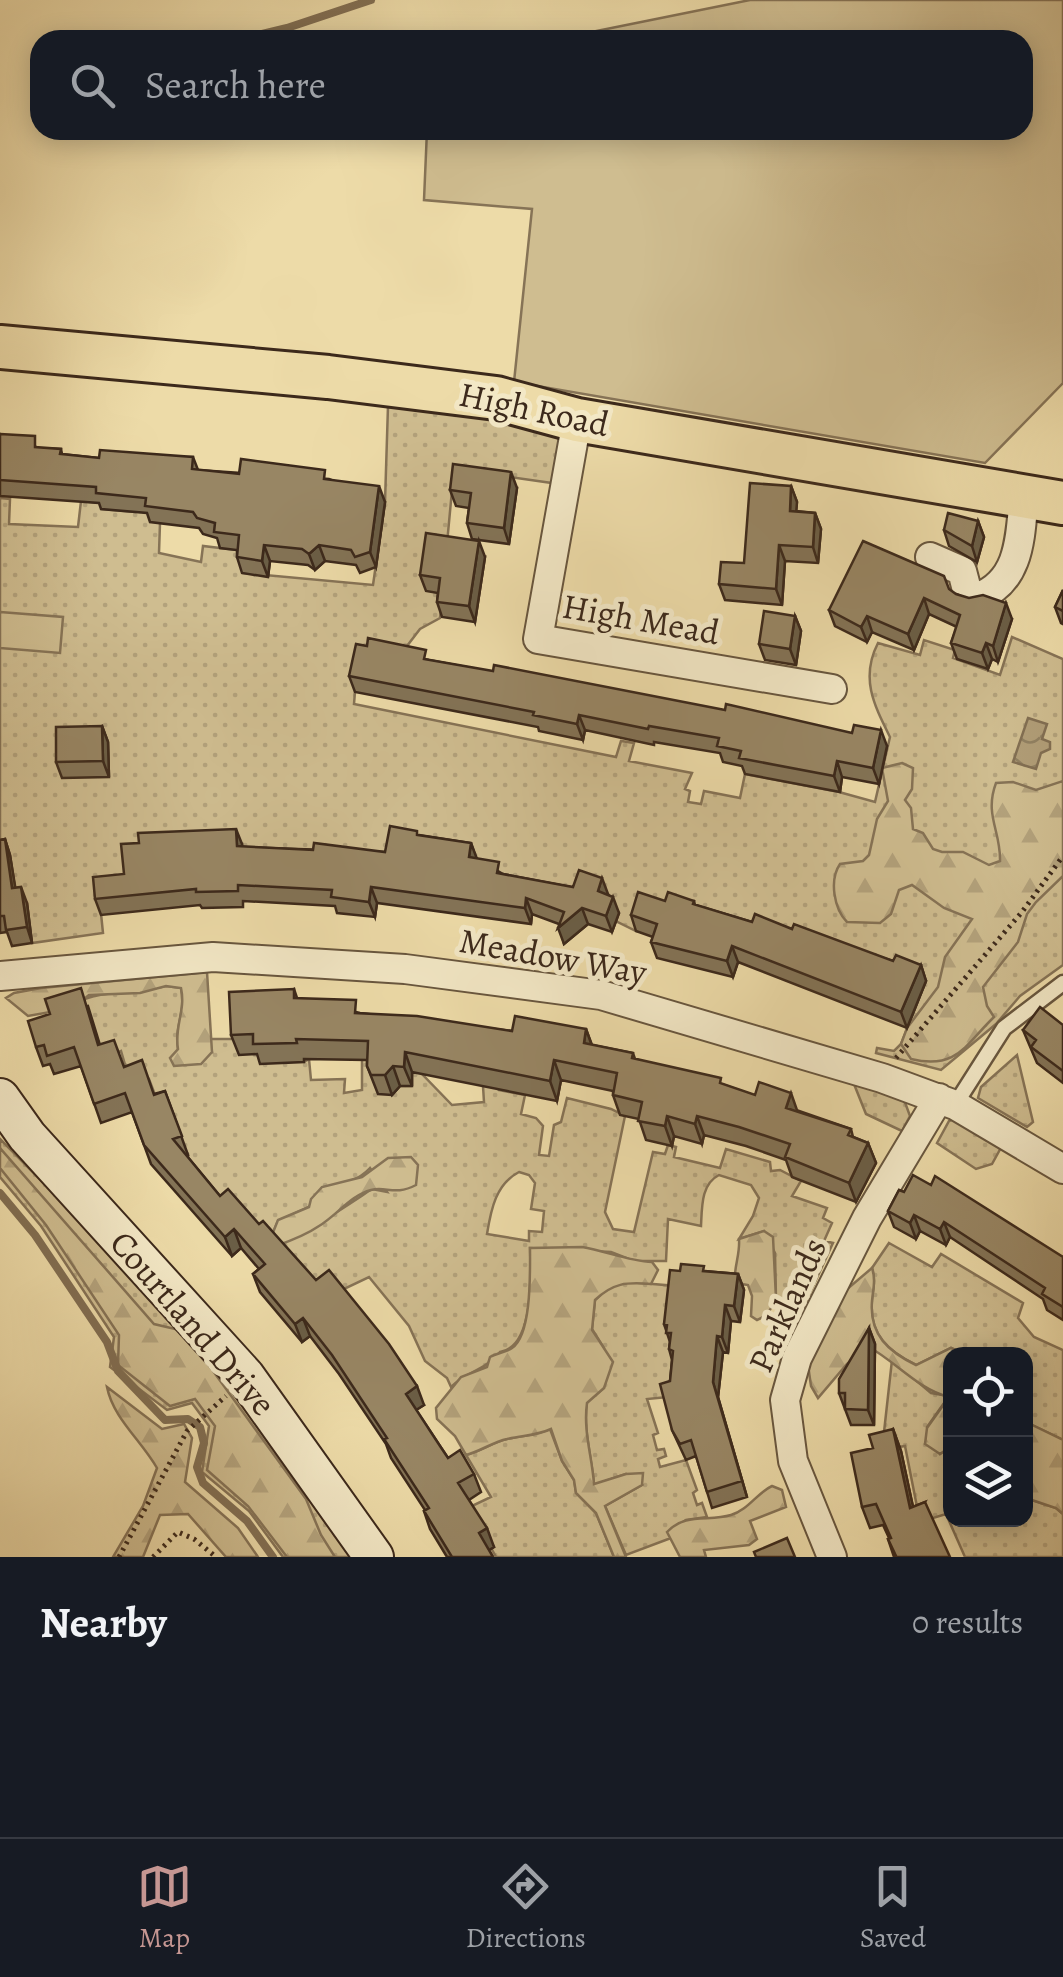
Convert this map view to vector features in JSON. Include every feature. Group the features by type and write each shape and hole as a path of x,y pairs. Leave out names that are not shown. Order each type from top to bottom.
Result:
{"main road":[{"name":"High Road","path":"0,346 478,395 577,420 1044,500"}],"street":[{"name":"High Mead","path":"577,420 538,640 832,690"},
{"path":"930,556 962,571 968,594 978,597 996,590 1019,554 1044,500"},
{"name":"Meadow Way","path":"0,976 213,957 405,969 600,996 882,1078 947,1101 1063,1169"},
{"name":"Courtland Drive","path":"0,1098 27,1136 245,1376 374,1557"},
{"name":"Parklands","path":"832,1557 793,1461 785,1400 797,1358 850,1253 947,1101"}],"lane":[{"path":"947,1101 1004,1028 1063,984"}],"path":[{"path":"882,1078 1022,912 1063,856"},
{"path":"119,1557 188,1431 208,1415"},
{"path":"153,1557 178,1532 216,1557"}],"green space":[{"path":"750,0 1063,0 1063,383 985,463 514,382 532,209 424,200 427,140 1033,140 1033,30 602,30"},
{"path":"388,406 576,426 566,485 454,469 440,618 420,629 397,659 355,692 354,704 616,757 621,741 634,743 629,761 692,773 685,789 690,791 688,802 701,804 704,791 740,798 745,774 875,802 890,737 871,691 870,668 878,643 920,655 924,640 955,650 953,658 1000,675 1012,637 1063,659 1063,965 1020,996 996,1024 941,1070 876,1053 877,1048 894,1051 901,1044 926,981 636,931 579,903 391,869 242,860 241,844 130,890 99,894 103,933 32,943 0,856 0,498 10,499 9,524 78,527 81,501 102,503 102,509 135,512 137,505 160,523 159,553 201,562 203,546 245,551 243,573 373,585 385,502"},
{"path":"0,612 63,617 60,653 0,648"},
{"path":"902,763 913,768 912,789 905,800 911,808 913,829 923,833 933,849 963,852 989,865 1000,861 992,814 996,783 1013,782 1036,790 1063,781 1063,876 1027,914 1018,942 983,987 994,1017 959,1053 939,1061 911,1059 901,1044 907,1028 938,987 945,957 972,919 944,908 912,885 899,890 891,914 880,923 847,922 834,894 840,864 863,861 869,855 877,819 888,801 882,768"},
{"path":"207,972 212,1052 201,1064 174,1066 170,1058 178,1049 181,988 166,986 140,993 89,995 73,1008 28,1016 6,998 41,988"},
{"path":"166,986 181,988 178,1049 212,1052 209,1039 238,1039 260,1054 304,1062 309,1059 311,1080 345,1079 344,1093 362,1090 362,1050 392,1095 400,1086 411,1086 412,1071 419,1071 452,1105 484,1102 483,1086 503,1069 499,1090 525,1095 521,1114 536,1118 543,1126 539,1155 549,1156 554,1125 561,1122 567,1098 625,1116 605,1212 613,1229 634,1232 653,1152 665,1154 668,1145 676,1147 674,1157 720,1168 726,1149 770,1162 771,1171 780,1170 801,1181 792,1196 827,1208 823,1218 832,1223 824,1241 833,1243 802,1310 776,1299 775,1253 764,1231 739,1239 759,1198 751,1185 719,1175 706,1190 701,1226 668,1219 666,1261 634,1261 611,1252 530,1248 528,1309 519,1338 451,1387 447,1378 425,1361 409,1326 369,1277 323,1299 276,1246 372,1189 387,1192 370,1168 342,1184 322,1188 309,1207 278,1221 270,1240 227,1214 183,1162 188,1154 162,1113 149,1079 131,1085 121,1051 104,1059 79,1002","holes":["519,1172 529,1175 535,1183 531,1209 544,1211 542,1232 529,1231 529,1241 487,1234 500,1190"]},
{"path":"1017,1055 1033,1122 1027,1127 978,1098 981,1087"},
{"path":"854,1084 903,1097 910,1116 902,1131 866,1114"},
{"path":"958,1117 1003,1144 992,1164 976,1169 937,1143 949,1121"},
{"path":"0,1139 202,1343 355,1557 283,1557 249,1511 202,1472 209,1426 192,1403 167,1410 110,1367 114,1337 41,1226 0,1177"},
{"path":"0,1148 154,1324 184,1331 306,1499 335,1557 287,1557 248,1506 207,1470 215,1426 195,1399 170,1406 118,1365 119,1335 46,1225 0,1168"},
{"path":"411,1157 418,1165 416,1185 364,1193 303,1235 276,1246 270,1240 278,1220 309,1207 322,1187 362,1177 388,1158"},
{"path":"764,1231 773,1237 776,1299 767,1315 757,1320 751,1316 748,1285 742,1284 735,1274 739,1239"},
{"path":"889,1243 932,1267 941,1254 1023,1303 1018,1318 1034,1337 1063,1350 1063,1440 1033,1425 1033,1347 943,1347 943,1352 916,1365 897,1354 877,1333 872,1313 872,1268"},
{"path":"582,1247 652,1262 658,1270 651,1284 620,1285 595,1300 592,1330 613,1362 604,1388 587,1403 594,1484 643,1473 642,1485 605,1506 626,1557 614,1557 596,1513 576,1493 551,1429 502,1440 466,1455 455,1436 437,1419 436,1408 461,1377 487,1367 490,1357 519,1341 528,1302 530,1248"},
{"path":"872,1268 872,1313 877,1333 889,1348 916,1365 943,1352 943,1395 869,1347 847,1364 818,1398 811,1386 808,1365 846,1290"},
{"path":"629,1282 676,1286 677,1396 647,1399 658,1433 653,1435 657,1450 664,1449 666,1456 658,1459 660,1467 686,1460 697,1490 693,1493 697,1505 702,1503 707,1517 686,1520 668,1532 671,1538 626,1555 605,1506 642,1485 626,1474 594,1485 586,1413 587,1402 604,1388 604,1348 592,1329 595,1300 611,1285"},
{"path":"892,1360 931,1393 943,1395 943,1404 927,1427 940,1454 943,1452 943,1515 920,1522 905,1446 882,1450"},
{"path":"107,1387 162,1429 184,1424 192,1438 185,1482 238,1528 258,1557 226,1557 188,1514 160,1515 143,1557 113,1557 143,1506 157,1468 121,1419"},
{"path":"943,1405 940,1454 925,1444 927,1428"},
{"path":"1033,1425 1063,1440 1063,1514 1033,1500"},
{"path":"550,1429 574,1480 576,1493 596,1513 614,1557 496,1557 474,1516 451,1516 491,1497 466,1455 502,1440"},
{"path":"772,1486 782,1490 786,1507 750,1521 757,1539 749,1545 704,1550 706,1557 680,1557 667,1532 674,1526 737,1513"},
{"path":"1033,1500 1063,1514 1063,1557 965,1557 952,1527 1033,1527"}],"water":[{"path":"1028,718 1047,724 1042,739 1050,742 1050,749 1041,753 1036,769 1013,762"}],"building":[{"path":"0,434 35,436 35,447 61,449 60,454 99,458 100,450 193,457 192,469 239,474 241,459 325,470 324,479 379,486 370,552 355,557 351,550 319,545 309,554 302,549 264,545 262,561 237,557 239,535 214,532 215,523 197,518 193,512 145,506 146,498 96,493 96,487 0,480"},
{"path":"453,464 511,472 504,528 467,523 471,493 450,490"},
{"path":"750,483 791,486 790,511 815,513 813,547 779,545 776,589 719,584 721,562 744,563"},
{"path":"948,513 978,521 972,546 944,530"},
{"path":"426,533 479,541 469,606 437,602 440,578 420,575"},
{"path":"863,541 944,576 949,589 956,594 969,598 983,595 1006,603 993,646 986,643 982,653 951,643 960,615 924,598 908,634 867,616 861,627 829,610"},
{"path":"1063,590 1063,611 1055,607"},
{"path":"764,611 795,616 790,649 759,644"},
{"path":"368,638 426,650 424,659 493,671 494,665 725,710 726,704 852,733 854,725 881,730 873,768 837,761 834,776 739,758 741,751 717,746 719,738 579,715 577,724 349,676 356,644 367,646"},
{"path":"102,726 103,761 56,762 56,727"},
{"path":"390,826 417,831 417,835 471,843 469,857 499,862 497,873 573,887 579,870 602,878 598,891 613,897 606,916 582,908 558,928 564,912 526,898 525,908 371,887 369,902 331,897 332,890 238,885 238,891 196,889 95,899 93,877 124,874 121,844 139,843 138,833 236,829 237,846 313,850 314,843 385,852"},
{"path":"5,839 12,888 21,887 27,927 6,930 4,916 0,916 0,840"},
{"path":"638,892 665,901 668,892 752,922 755,914 792,929 794,924 893,961 896,955 921,965 901,1012 732,946 727,961 651,942 657,924 631,915"},
{"path":"81,988 98,1045 114,1040 124,1067 142,1060 154,1095 165,1091 182,1136 173,1139 220,1196 228,1189 316,1280 329,1270 389,1344 417,1386 406,1394 448,1458 460,1450 474,1474 458,1483 487,1528 479,1533 493,1557 452,1557 424,1511 429,1508 332,1355 303,1318 295,1324 253,1274 265,1264 234,1229 225,1237 144,1145 125,1093 94,1104 74,1047 47,1056 44,1045 36,1047 28,1021 50,1014 45,999"},
{"path":"294,989 294,998 356,1000 355,1013 417,1016 512,1031 515,1016 586,1029 584,1043 633,1053 632,1058 721,1078 720,1083 755,1095 759,1082 791,1093 786,1108 851,1129 848,1135 868,1143 849,1183 785,1157 790,1144 739,1127 697,1116 695,1124 667,1116 665,1126 638,1121 642,1102 613,1095 617,1073 554,1060 550,1081 405,1052 404,1067 393,1066 385,1075 371,1075 367,1066 368,1041 296,1039 297,1043 253,1044 253,1034 231,1035 229,992"},
{"path":"1040,1007 1063,1025 1063,1071 1031,1047 1036,1040 1023,1030"},
{"path":"913,1175 931,1185 935,1176 1063,1257 1063,1307 1042,1294 1045,1288 944,1222 940,1229 914,1215 910,1223 888,1211"},
{"path":"681,1264 704,1266 703,1271 738,1274 734,1306 725,1305 722,1337 717,1336 713,1382 742,1481 707,1492 691,1440 680,1444 672,1430 660,1384 670,1381 673,1351 669,1349 671,1333 666,1333 664,1324 670,1270 680,1271"},
{"path":"869,1328 868,1410 845,1409 845,1393 839,1393 839,1379"},
{"path":"893,1429 910,1508 925,1502 950,1557 894,1557 888,1539 891,1538 876,1504 862,1507 851,1453 873,1448 869,1435"},
{"path":"787,1538 795,1557 756,1557 754,1552"}],"waterway":[{"path":"278,30 371,0"},
{"path":"0,1193 35,1235 107,1342 118,1371 165,1420 188,1419 200,1427 204,1443 197,1467 203,1483 247,1521 273,1557"}]}
